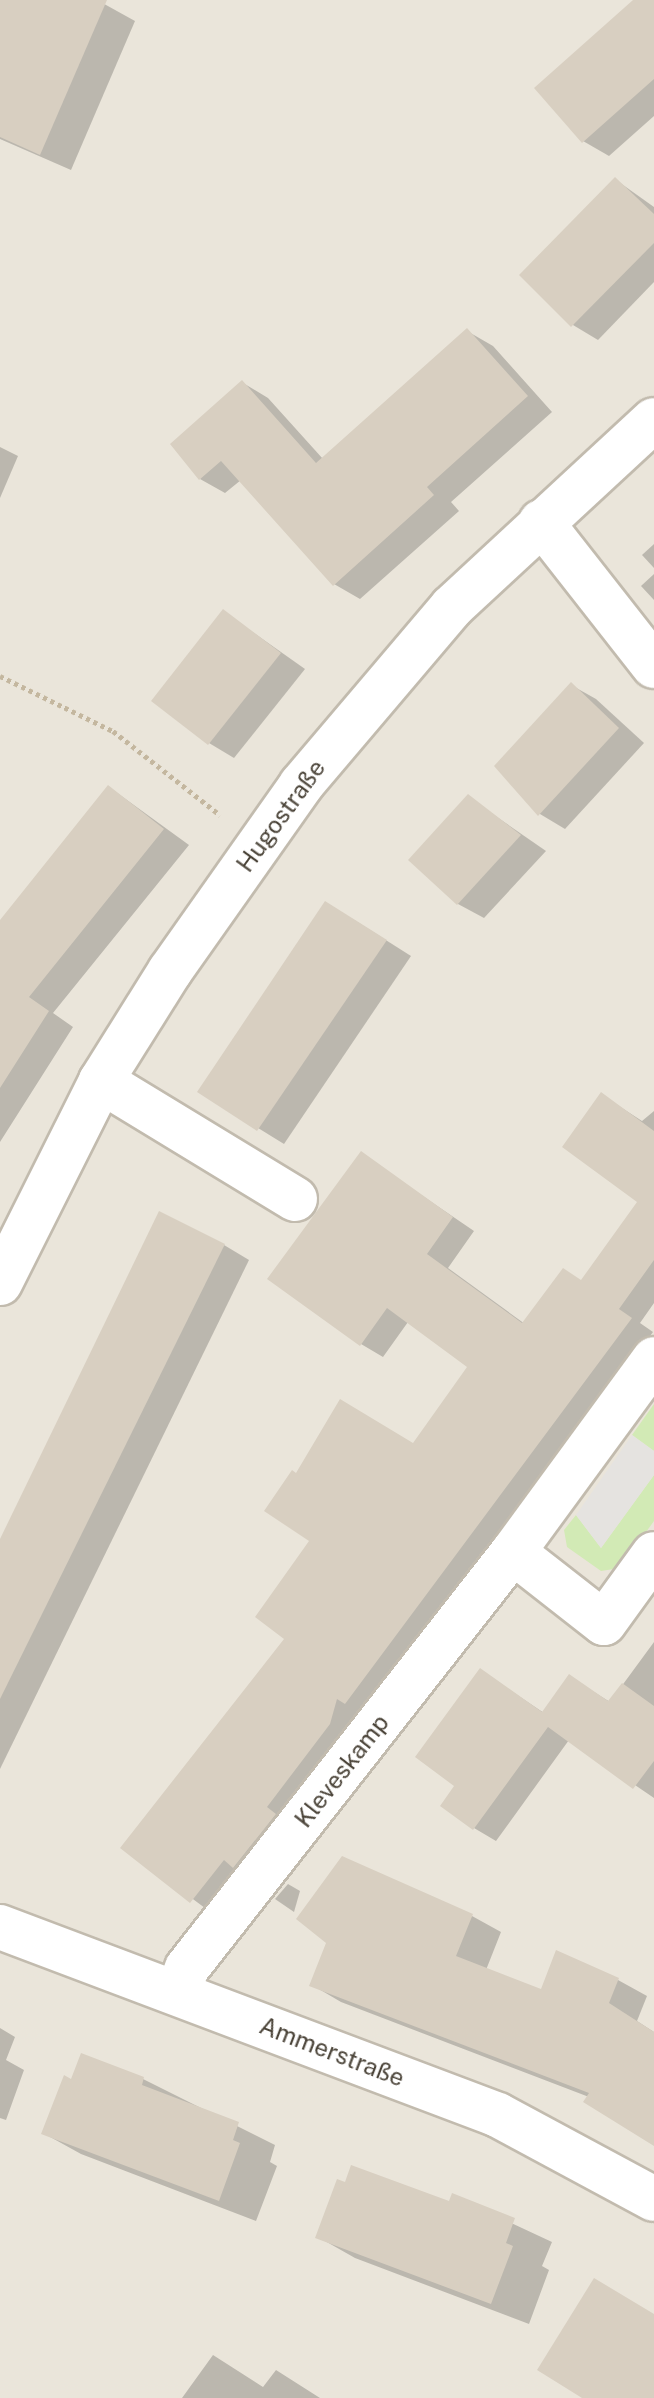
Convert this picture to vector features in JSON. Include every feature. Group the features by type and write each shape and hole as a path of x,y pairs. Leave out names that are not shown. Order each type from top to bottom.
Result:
{"street":[{"name":"Hugostraße","path":"0,1283 101,1081 259,846 382,684 541,522 654,420"},
{"path":"541,522 654,666"},
{"path":"101,1081 295,1199"},
{"name":"Kleveskamp","path":"177,1993 187,1968 513,1552 654,1359"},
{"path":"513,1552 604,1623 654,1554"},
{"name":"Ammerstraße","path":"0,1927 498,2115 654,2199"}],"path":[{"path":"0,676 113,731 259,846"}],"shaded area":[{"path":"0,0 654,0 654,2398 0,2398"},
{"path":"632,1435 654,1451 654,1475 601,1548 576,1515"}],"green space":[{"path":"654,1404 654,1451 632,1435"},
{"path":"654,1475 654,1521 620,1568 601,1571 567,1547 564,1530 576,1515 601,1548"}],"building":[{"path":"0,0 107,0 40,155 0,137"},
{"path":"633,0 654,0 654,79 582,143 534,88"},
{"path":"615,177 654,214 654,243 571,327 519,275"},
{"path":"467,328 528,396 427,487 434,495 333,586 221,461 199,480 170,444 242,380 316,463"},
{"path":"223,609 281,653 208,745 151,701"},
{"path":"571,682 619,728 538,816 494,766"},
{"path":"108,785 164,829 29,997 49,1011 0,1088 0,920"},
{"path":"468,794 521,835 457,905 408,860"},
{"path":"325,901 387,940 257,1131 197,1092"},
{"path":"601,1092 654,1131 654,1260 619,1309 632,1318 345,1704 337,1699 330,1724 267,1807 276,1814 233,1868 224,1860 190,1903 120,1848 284,1639 255,1617 309,1541 264,1511 292,1470 296,1473 340,1399 413,1443 467,1367 387,1308 360,1346 267,1279 361,1151 453,1217 427,1254 522,1323 563,1268 581,1280 637,1202 562,1147"},
{"path":"159,1211 225,1244 0,1699 0,1539"},
{"path":"480,1668 542,1712 569,1674 608,1701 622,1683 654,1706 654,1761 633,1789 548,1727 473,1830 440,1806 454,1786 415,1757"},
{"path":"342,1856 473,1914 456,1956 541,1989 556,1950 619,1978 609,2003 654,2032 654,2146 583,2102 589,2093 309,1986 326,1943 296,1919"},
{"path":"81,2053 144,2077 142,2085 239,2122 233,2140 240,2143 219,2201 41,2134 64,2075 71,2079"},
{"path":"351,2165 449,2201 452,2193 515,2218 506,2243 513,2246 491,2304 315,2238 337,2179 345,2182"},
{"path":"594,2278 654,2314 654,2398 582,2398 537,2370"}]}
